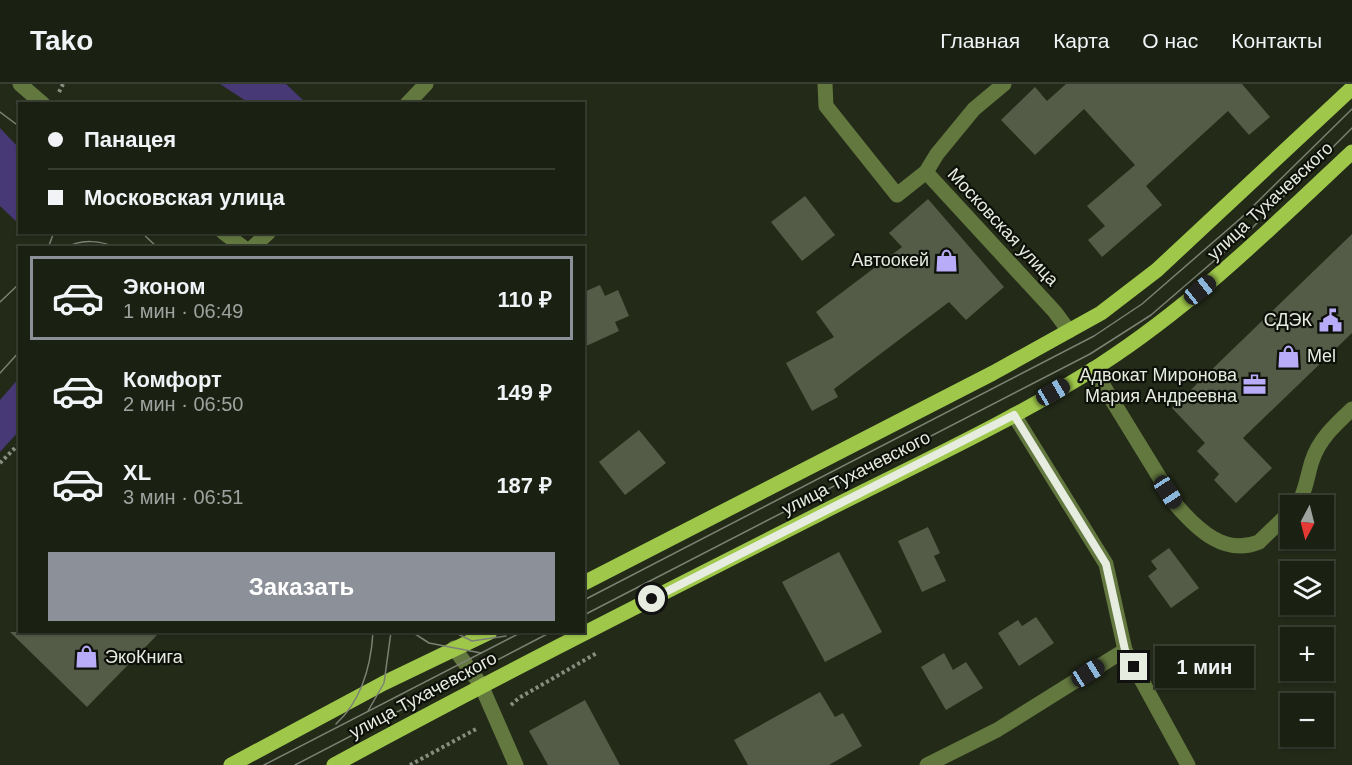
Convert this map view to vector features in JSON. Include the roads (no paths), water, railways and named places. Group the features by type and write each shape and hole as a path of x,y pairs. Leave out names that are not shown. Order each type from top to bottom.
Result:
{"main road":[{"name":"улица Тухачевского","path":"585,582 993,373 1101,313 1157,270 1352,88"},
{"name":"улица Тухачевского","path":"585,632 1014,415 1093,369 1157,325 1214,279 1352,152"},
{"name":"улица Тухачевского","path":"231,765 487,633"},
{"name":"улица Тухачевского","path":"334,765 481,685 584,633"}],"street":[{"path":"20,84 41,102"},
{"path":"410,102 426,84"},
{"name":"Московская улица","path":"825,84 826,106 897,195 926,172 1055,312 1069,331"},
{"path":"926,172 937,154 974,109 1004,84"},
{"path":"226,234 241,246"},
{"path":"254,246 267,234"},
{"path":"1093,369 1177,506 1217,542 1234,547 1259,542 1280,522"},
{"path":"1303,495 1312,462 1321,442 1352,409"},
{"path":"1014,415 1106,564 1125,650 1188,765"},
{"path":"454,648 481,685 516,765"},
{"path":"927,765 997,730 1125,650"}],"tram line":[{"path":"585,599 1094,336 1142,304 1241,218 1352,109"},
{"path":"0,112 18,126"},
{"path":"585,614 1090,354 1151,315 1251,229 1352,128"},
{"path":"49,246 53,234"},
{"path":"143,234 156,246"},
{"path":"70,246 85,242 112,246"},
{"path":"0,302 18,285"},
{"path":"0,373 18,353"},
{"path":"336,724 345,715 364,682 373,633"},
{"path":"368,711 384,683 391,633"},
{"path":"414,633 429,643 481,653"},
{"path":"456,633 472,641 506,636"},
{"path":"264,765 520,633"},
{"path":"295,765 549,633"}],"place":[{"name":"Автоокей","path":"947,260"},
{"name":"СДЭК","path":"1330,320"},
{"name":"Mel","path":"1289,356"},
{"name":"Адвокат Миронова Мария Андреевна","path":"1255,385"},
{"name":"ЭкоКнига","path":"87,657"}]}
